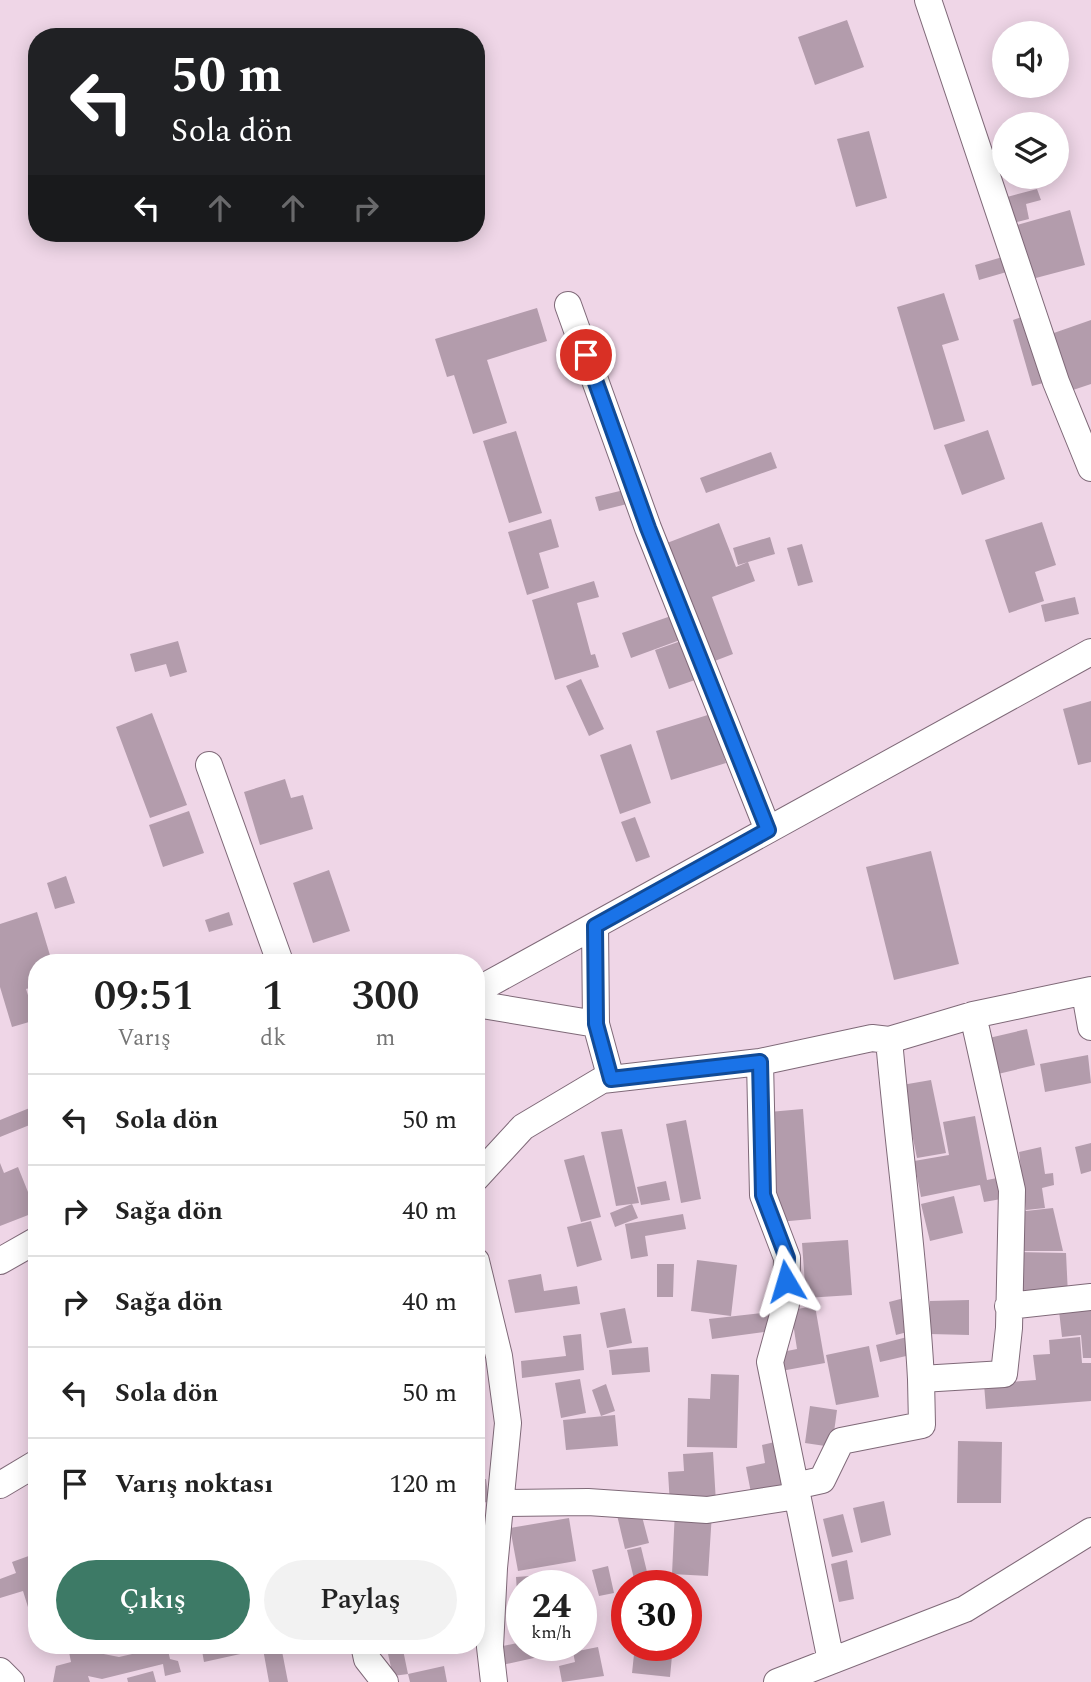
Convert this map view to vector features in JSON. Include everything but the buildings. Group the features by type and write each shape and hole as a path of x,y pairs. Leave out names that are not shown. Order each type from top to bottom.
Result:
{"street":[{"path":"928,0 1056,382 1091,468"},
{"path":"568,305 648,528 768,830"},
{"path":"485,985 1091,652"},
{"path":"209,765 277,954"},
{"path":"595,926 596,1024 611,1079"},
{"path":"485,1168 523,1127 602,1080 760,1062 872,1038 889,1040 973,1015 1088,992 1091,1027"},
{"path":"485,1006 596,1024"},
{"path":"921,1379 1004,1374 1012,1191 973,1015"},
{"path":"502,1503 588,1502 707,1510 796,1491 822,1480 841,1441 922,1425 917,1294 900,1167 889,1040"},
{"path":"760,1062 763,1195 787,1258 786,1304 769,1362 831,1661"},
{"path":"0,1261 28,1245"},
{"path":"1008,1306 1091,1297"},
{"path":"485,1298 499,1356 508,1423 490,1647 494,1682"},
{"path":"0,1485 28,1468"},
{"path":"778,1682 965,1609 1091,1531"},
{"path":"366,1654 385,1682"},
{"path":"0,1671 11,1682"}],"route":[{"path":"586,355 648,528 768,830 595,926 596,1024 611,1079 760,1062 763,1195 787,1258 786,1281"}]}
